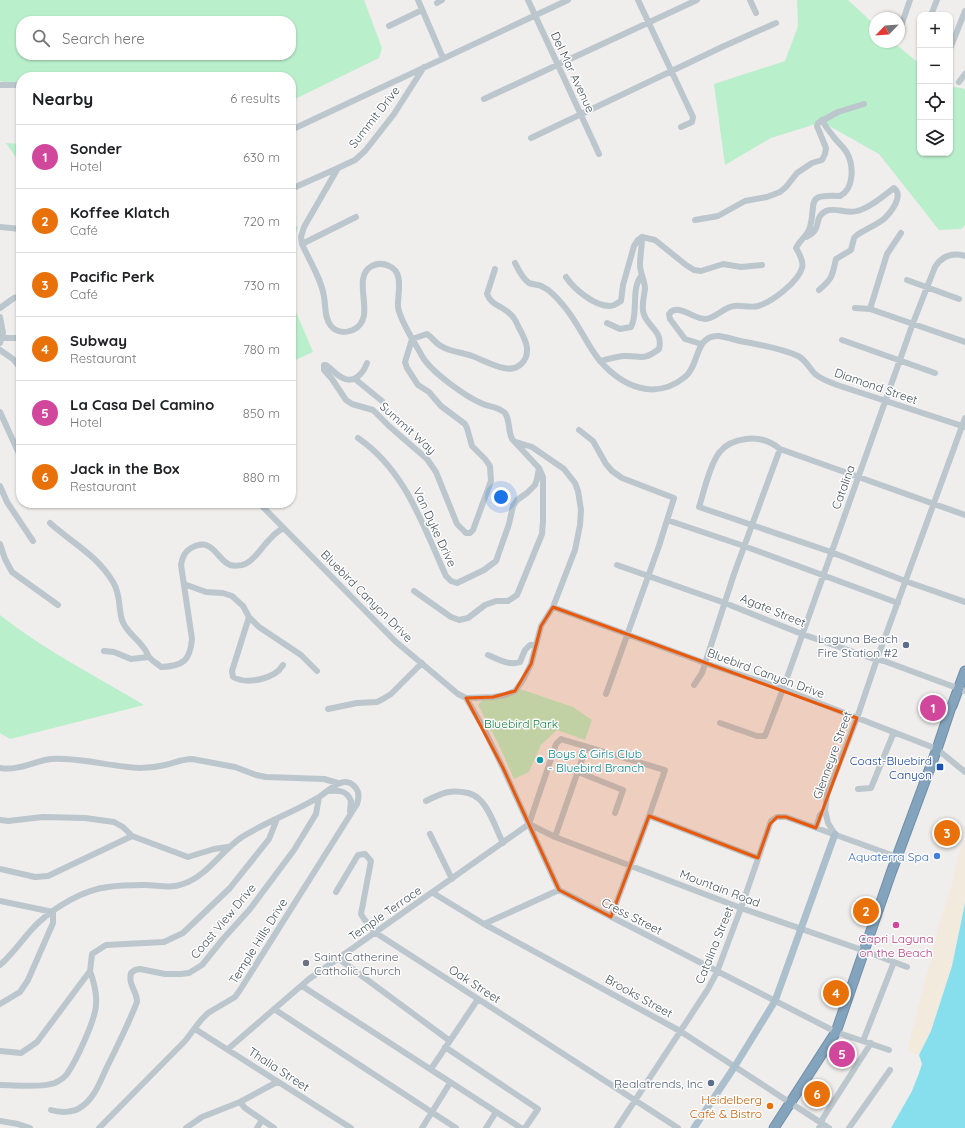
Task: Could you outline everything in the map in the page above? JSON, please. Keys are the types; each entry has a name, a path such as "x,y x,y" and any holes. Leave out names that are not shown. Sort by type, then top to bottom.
{"highway":[{"path":"774,1128 836,1032 951,706 962,690 965,671"}],"main road":[{"path":"694,1128 735,1066 775,1001 835,834"}],"street":[{"path":"418,0 443,58"},
{"name":"Del Mar Avenue","path":"528,0 599,154"},
{"path":"296,128 568,0"},
{"path":"638,0 693,117 692,122 681,127"},
{"path":"484,99 697,0"},
{"path":"750,0 756,13"},
{"path":"905,14 910,0"},
{"path":"932,12 937,0"},
{"path":"390,26 422,10"},
{"path":"950,48 965,11"},
{"path":"531,138 722,47 776,23"},
{"name":"Summit Drive","path":"296,187 355,160 365,151 394,114 424,67"},
{"path":"959,82 965,74"},
{"path":"398,79 404,80 411,88"},
{"path":"0,85 16,85"},
{"path":"696,220 718,216 745,201 767,197 780,192 797,173 812,163 822,160 826,148 817,126 818,123 838,112 864,104"},
{"path":"806,237 810,227 812,205 816,199 821,196 840,196 847,190 850,182 851,169 847,153 833,137 822,120"},
{"path":"338,168 304,227 301,237 302,244 323,289 327,320 331,327 343,332 357,328 362,321 364,314 363,275 368,268 376,264 383,264 392,267 398,274 400,313 423,358 436,373 483,404 499,409 504,413 507,417 509,434 539,468 543,477 542,534 521,587 515,597 508,601 496,601 485,605 468,618 460,620 452,617 414,591"},
{"path":"515,263 528,282 543,286 564,306 601,361 616,376 636,387 650,390 660,390 669,387 686,376 694,363 701,344 685,339 670,319 670,312 674,310 681,310 701,319 708,319 733,306 759,306 772,299 785,290 803,267 802,260 796,248 799,241 813,234 816,230 819,219 824,212 830,210 856,212 868,206 894,188 898,194 896,203 884,218 854,238 851,250 836,259 833,274 829,281 820,290"},
{"path":"302,244 356,217"},
{"path":"0,226 16,228"},
{"path":"870,309 887,254 901,233"},
{"path":"601,361 624,356 640,358 647,357 659,349 661,342 660,338 645,317 643,310 645,287 640,266 642,237"},
{"path":"642,237 655,240 694,270 700,271 723,264 741,267 762,266"},
{"path":"566,277 581,293 595,301 611,306 618,304 621,302 623,285 634,246 642,237"},
{"name":"Catalina","path":"720,723 757,736 764,736 783,689 822,576 927,286 939,260 945,256 962,255"},
{"path":"412,339 427,334 442,347 504,368 514,368 520,366 524,362 526,356 527,349 524,339 509,312 491,301 487,294 495,269"},
{"path":"607,324 620,329 631,327 634,322 637,280 642,275"},
{"path":"907,280 927,286 959,299"},
{"path":"0,308 16,297"},
{"path":"855,308 870,309 965,342"},
{"path":"0,317 3,333 1,340 16,338"},
{"name":"Diamond Street","path":"701,344 709,338 719,336 763,345 799,357 820,378 837,385 886,400 963,427"},
{"name":"Summit Way","path":"355,379 348,380 341,378 326,365 324,365 324,370 346,400 352,404 373,410 427,459 436,472 457,524 466,533 470,533 473,530 491,481 490,466 470,443 468,428 465,424 441,406 429,392 418,385 406,368 405,362 412,339"},
{"path":"842,340 935,373"},
{"path":"0,350 16,363"},
{"path":"367,363 364,371 355,379 382,402"},
{"path":"0,412 16,447"},
{"name":"Glenneyre Street","path":"835,834 828,823 825,810 827,796 858,718 877,659 963,427 965,418"},
{"path":"579,430 593,441 606,464 612,471 622,478 674,498 606,694"},
{"name":"Van Dyke Drive","path":"358,438 368,445 383,460 403,485 446,576 451,581 457,583 484,570 496,561 509,524 513,506 517,500 528,493 535,485 538,479 539,468"},
{"path":"965,515 780,449 773,443 763,439 752,438 739,439 728,444 718,453 711,467 699,507 831,552 965,602"},
{"path":"484,924 559,890 488,736 466,698 505,695 515,690 523,680 531,664 541,626 553,607 575,550 580,525 581,501 575,483 564,468 532,447 516,442"},
{"path":"694,685 702,673 744,546 780,449"},
{"path":"0,486 7,502 33,541"},
{"path":"0,505 7,502"},
{"name":"Bluebird Canyon Drive","path":"264,508 391,637 458,694 466,698"},
{"path":"667,520 744,546 898,603"},
{"path":"50,523 92,556 107,573 118,593 122,620 129,633 144,648 149,657 161,667 173,667 182,663 187,658 191,649 192,639 181,565 182,557 187,550 201,545 212,548 230,565 237,566 252,560 270,538 283,528"},
{"path":"0,544 5,559 12,572 58,605"},
{"name":"Agate Street","path":"617,565 725,603 802,634 962,690"},
{"path":"184,584 206,592 223,593 232,596 243,606 249,617 259,627 301,655 317,671"},
{"name":"Bluebird Canyon Drive","path":"553,607 705,663 783,689 937,749 965,772"},
{"path":"249,617 232,671 234,677 239,680 256,680 279,671 283,665"},
{"path":"488,655 509,664 515,664 520,662 525,650 530,646 536,645"},
{"path":"104,651 114,652 131,658 149,657"},
{"path":"328,709 358,703 377,702 391,694 422,664"},
{"path":"858,789 871,788 894,732"},
{"path":"529,824 556,744 560,740 563,739 586,748 665,770 611,917"},
{"path":"555,837 586,748"},
{"path":"0,768 10,769 32,765 49,759 67,758 140,768 155,767 186,759 192,759 235,767 266,777 324,779 338,783"},
{"path":"578,772 623,790 615,813"},
{"path":"324,779 328,791"},
{"name":"Temple Hills Drive","path":"99,1128 195,1029 208,1013 235,997 240,990 348,816 357,804 359,794 357,789 349,782 338,783"},
{"path":"0,965 39,923 53,912 76,898 91,891 107,887 143,885 172,887 184,884 194,879 228,847 243,837 319,797 338,783"},
{"name":"Temple Hills Drive","path":"328,791 340,790 350,797 352,806 348,816"},
{"path":"426,801 436,796 456,790 473,795 480,799 488,811 502,843"},
{"name":"Coast View Drive","path":"51,1110 57,1112 75,1110 80,1108 91,1098 120,1041 137,1002 137,997 130,982 131,973 140,969 165,974 189,973 202,965 222,939 250,909 294,850 316,814 319,797"},
{"path":"825,810 820,814 816,828 897,857"},
{"path":"0,820 8,821 43,816 85,818 114,822 123,827 132,836 188,857 214,849 228,847"},
{"path":"649,816 758,858"},
{"name":"Catalina Street","path":"617,1128 700,1002 717,972 771,821 783,817 816,828"},
{"path":"0,1084 48,1085 62,1079 67,1074 79,1054 90,1030 96,1005 95,985 90,971 92,954 106,945 164,942 183,933 239,878 269,839 277,819"},
{"name":"Mountain Road","path":"529,824 555,837 741,908 907,967"},
{"name":"Temple Terrace","path":"228,1049 302,986 529,824"},
{"path":"430,834 452,879"},
{"path":"0,869 35,877 48,876 132,836"},
{"name":"Oak Street","path":"336,892 358,855 364,854 371,861 361,914 376,932 678,1128"},
{"name":"Cress Street","path":"559,890 836,1032 889,1050"},
{"name":"Brooks Street","path":"433,892 484,924 680,1031 735,1066 820,1125 828,1128"},
{"path":"0,901 53,912"},
{"path":"0,1004 20,992 28,980 53,923 53,912"},
{"path":"339,959 450,1041"},
{"path":"863,1041 894,962"},
{"path":"0,1051 21,1053 37,1042 90,971"},
{"path":"302,986 521,1128"},
{"path":"431,1069 478,999"},
{"path":"274,1009 456,1128"},
{"name":"Thalia Street","path":"195,1029 349,1127"},
{"path":"820,1125 871,1043"},
{"path":"445,1047 538,1109 525,1128"},
{"path":"849,1128 890,1070"},
{"path":"186,1128 202,1118 240,1102 277,1082"},
{"path":"422,1128 450,1083"},
{"path":"240,1102 245,1108 274,1128"},
{"path":"486,1128 496,1112"},
{"path":"257,1128 262,1120"},
{"path":"0,1121 30,1128"}],"highlighted area":[{"path":"553,607 857,718 816,828 786,817 777,817 770,824 758,858 649,816 611,917 559,890 503,768 466,698 493,697 515,691 531,664 541,626"}],"green space":[{"path":"0,0 364,0 382,48 379,58 296,99 296,72 16,72 16,85 0,81"},
{"path":"797,0 848,0 869,19 869,48 900,48 917,62 917,156 953,156 953,87 965,89 965,225 961,229 939,230 879,154 822,122 771,138 725,165 714,84 785,61 798,26"},
{"path":"6,143 16,144 16,158"},
{"path":"296,312 313,352 296,360"},
{"path":"0,615 34,640 144,705 10,739 0,733"},
{"name":"Bluebird Park","path":"520,689 573,707 592,720 585,740 557,730 541,745 529,772 514,779 498,743 478,705 482,700 509,696"}],"sand":[{"path":"965,839 965,903 952,966 931,1031 919,1055 908,1051 908,1049 923,987 933,954 938,928 952,884 959,853"}],"water":[{"path":"965,903 965,1128 891,1128 912,1091 922,1064 919,1055 931,1031 952,966"}],"place":[{"name":"Laguna Beach Fire Station #2","path":"906,645"},
{"name":"Sonder","path":"933,708"},
{"name":"Boys & Girls Club - Bluebird Branch","path":"540,760"},
{"name":"Coast-Bluebird Canyon","path":"940,767"},
{"name":"Pacific Perk","path":"947,833"},
{"name":"Aquaterra Spa","path":"937,856"},
{"name":"Koffee Klatch","path":"866,911"},
{"name":"Capri Laguna on the Beach","path":"896,925"},
{"name":"Saint Catherine Catholic Church","path":"306,963"},
{"name":"Subway","path":"836,993"},
{"name":"La Casa Del Camino","path":"842,1054"},
{"name":"Realatrends, Inc","path":"711,1083"},
{"name":"Jack in the Box","path":"817,1094"},
{"name":"Heidelberg Café & Bistro","path":"770,1106"}]}
